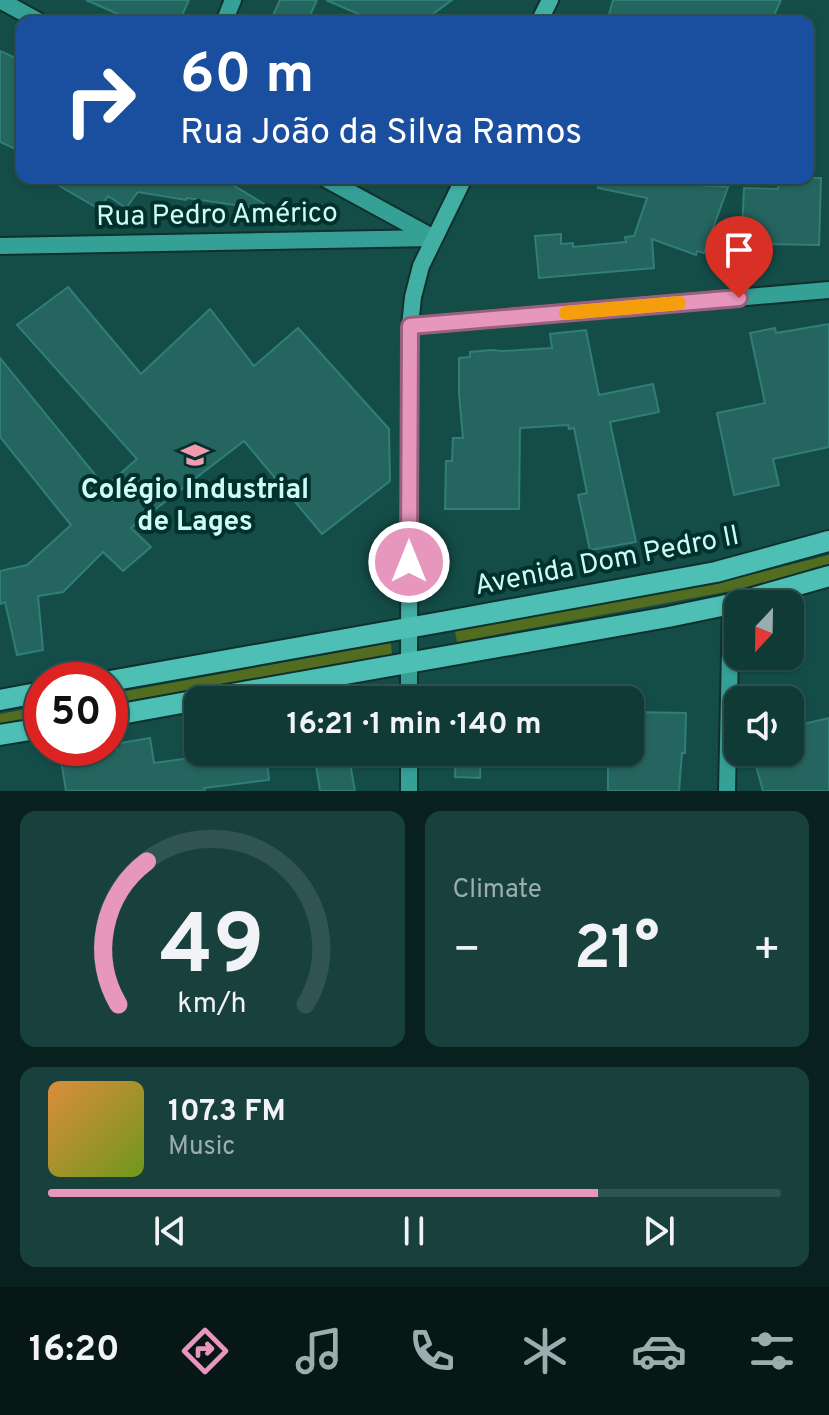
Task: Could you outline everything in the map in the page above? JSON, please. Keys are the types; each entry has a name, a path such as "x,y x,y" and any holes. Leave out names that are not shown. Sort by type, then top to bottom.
{"main road":[{"path":"409,663 410,326 413,297 421,266 461,184"},
{"name":"Avenida Dom Pedro II","path":"128,678 716,572 829,541"},
{"path":"780,590 829,576"},
{"path":"278,686 724,605"},
{"path":"0,700 24,695"},
{"path":"128,713 184,703"},
{"path":"0,735 24,731"}],"street":[{"path":"0,0 29,16"},
{"path":"335,184 434,238"},
{"name":"Rua Pedro Américo","path":"0,246 434,238"},
{"path":"410,326 829,290"},
{"path":"409,663 409,686"},
{"path":"727,791 730,670"},
{"path":"409,766 409,791"}],"green space":[{"path":"829,555 829,568 789,580 457,642 455,631 733,579"},
{"path":"391,643 392,656 223,686 184,686 184,693 128,703 128,691"},
{"path":"24,709 24,721 0,726 0,714"}],"building":[{"path":"86,0 189,0 182,16 122,16"},
{"path":"280,0 317,0 310,16 273,16"},
{"path":"326,0 452,0 430,16 363,16"},
{"path":"613,0 781,0 774,16 609,16"},
{"path":"0,51 16,58 16,149 0,142"},
{"path":"814,178 821,178 819,245 765,244 765,254 741,252 744,188 778,189 778,184 814,184"},
{"path":"56,184 231,184 276,211 138,192 126,208 108,196 99,209"},
{"path":"598,184 728,187 704,253 697,251 696,255 652,239 654,268 539,278 535,236 561,234 561,244 573,243 573,247 626,242 625,237 634,236 647,198 598,188"},
{"path":"68,287 141,374 210,309 254,366 298,328 389,429 390,481 322,534 244,441 131,528 151,547 123,571 103,552 63,592 38,596 43,650 17,655 5,602 0,604 0,571 27,565 71,525 0,437 0,358 105,487 137,459 17,325"},
{"path":"829,324 829,447 773,459 779,485 734,495 717,413 765,403 750,333 775,328 776,333"},
{"path":"586,330 599,395 653,384 659,412 610,422 636,542 590,550 578,495 587,493 574,428 569,429 568,425 520,428 519,509 445,509 446,461 452,461 453,438 463,438 459,358 470,357 470,352 552,348 550,334"},
{"path":"644,712 686,713 685,753 682,753 679,791 608,791 608,766 644,766"},
{"path":"829,718 829,791 763,791 756,766 804,766 804,724"},
{"path":"150,738 154,763 184,759 184,766 268,766 269,780 204,788 205,791 66,791 62,766 128,766 128,742"},
{"path":"316,766 351,766 355,791 320,791"},
{"path":"455,766 480,766 480,778 455,777"}],"slow traffic":[{"path":"566,313 679,303"}],"place":[{"name":"Colégio Industrial de Lages","path":"195,455"}],"route":[{"path":"409,562 410,326 739,298"}]}
